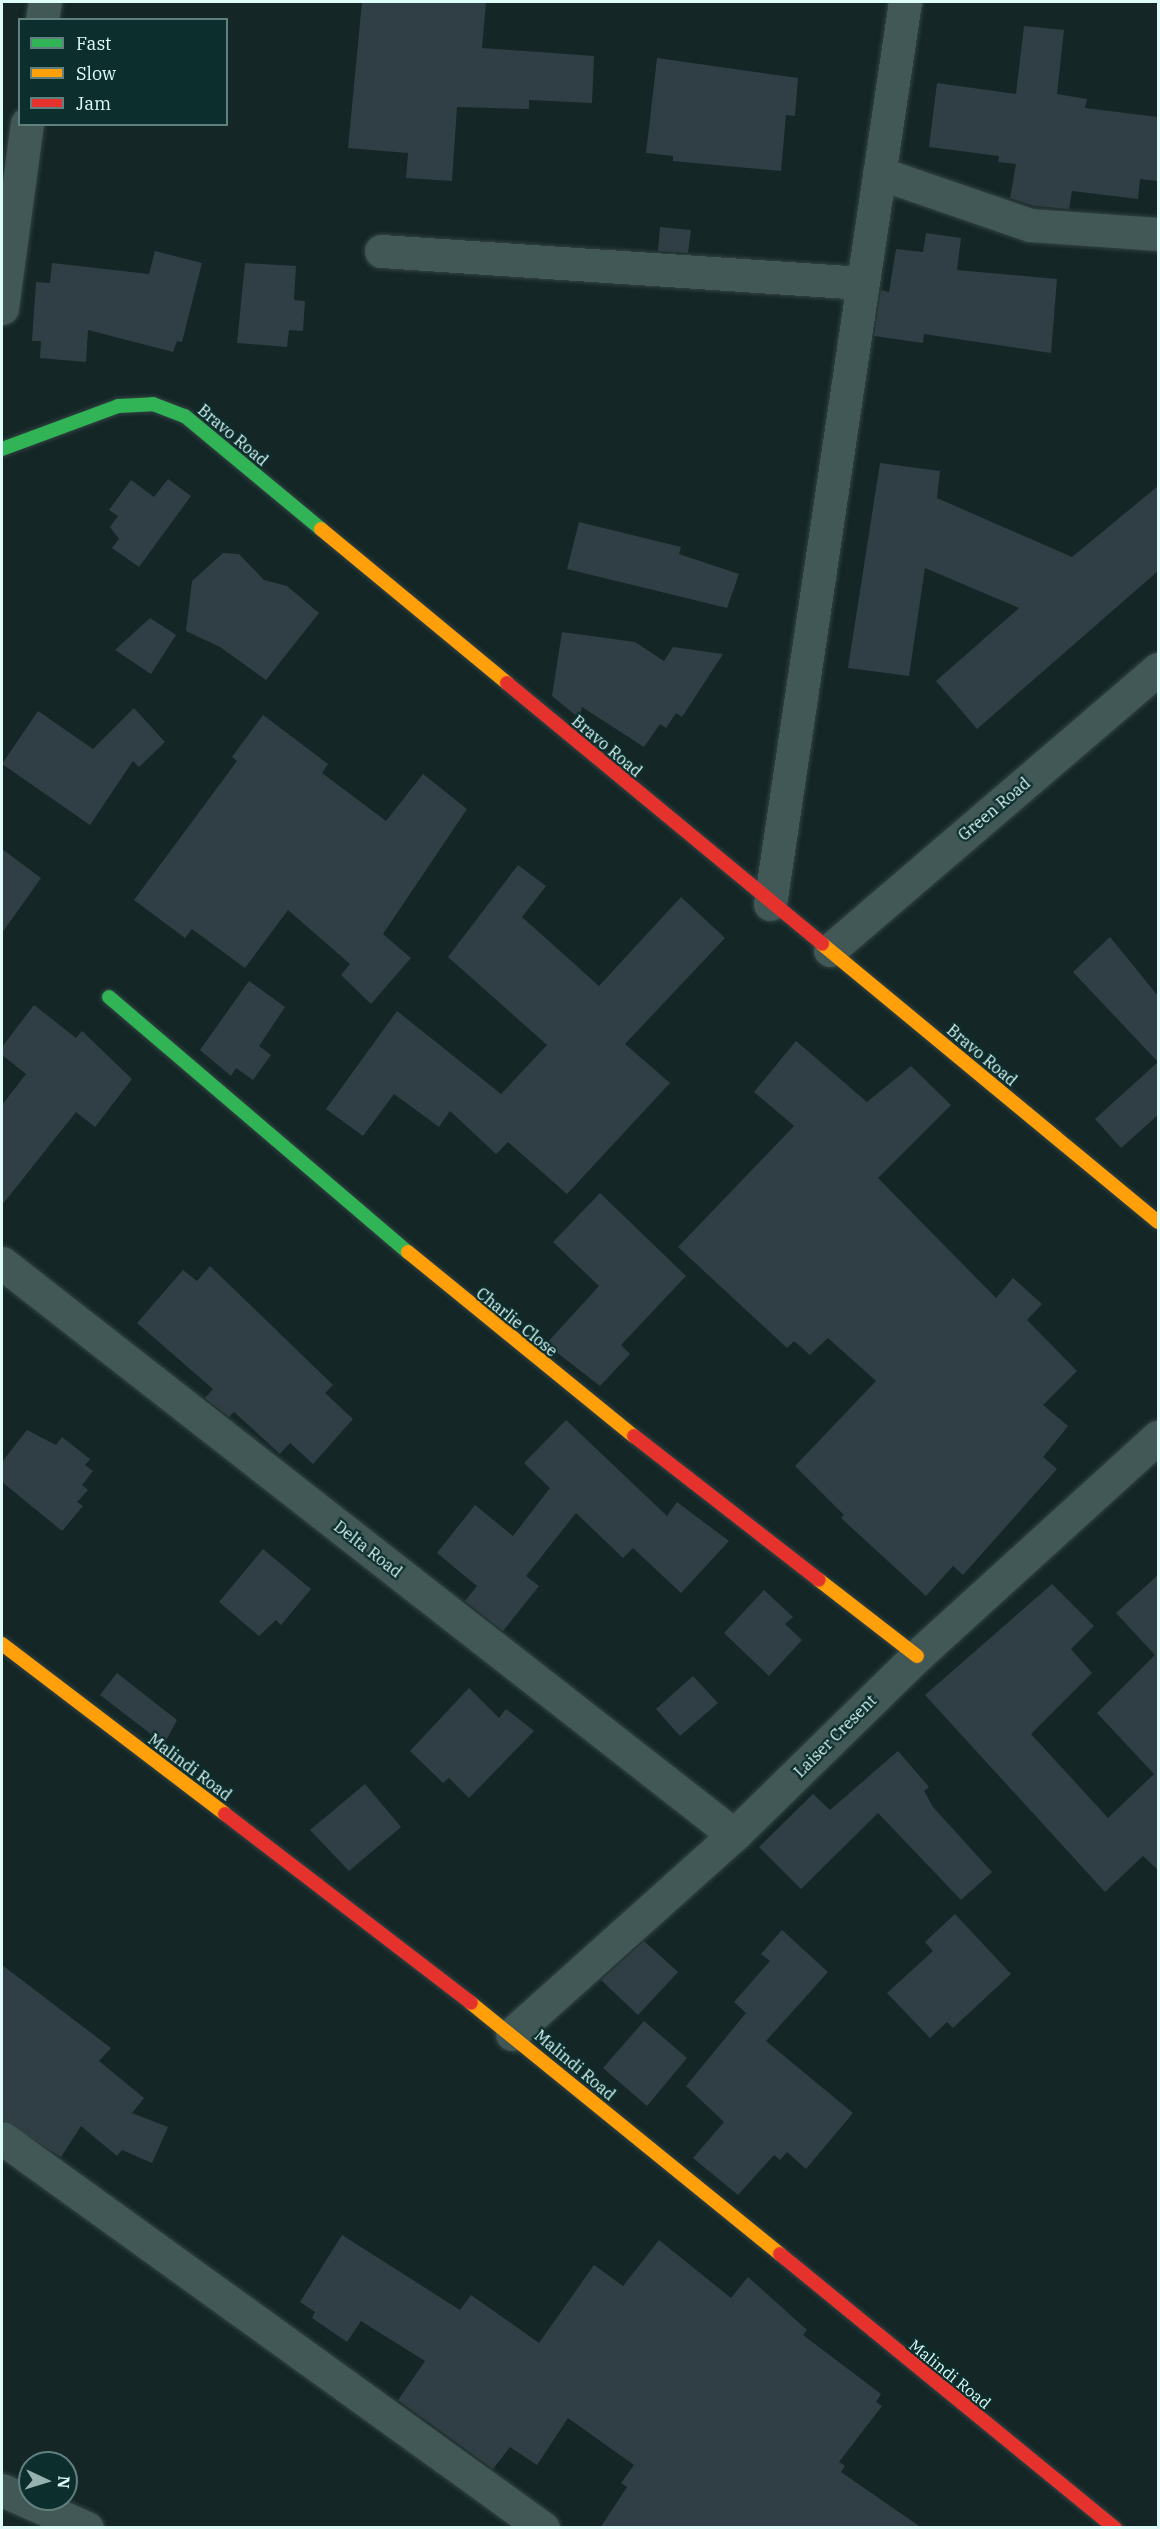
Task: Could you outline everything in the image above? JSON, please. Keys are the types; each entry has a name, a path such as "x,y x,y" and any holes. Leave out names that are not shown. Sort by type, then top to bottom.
{"street":[{"path":"42,18 45,2"},
{"path":"770,904 904,2"},
{"path":"2,308 27,126"},
{"path":"879,173 1030,225 1158,234"},
{"path":"381,251 862,283"},
{"name":"Bravo Road","path":"2,449 118,406 153,404 185,416 770,904 830,950 1158,1222"},
{"name":"Green Road","path":"830,950 1158,669"},
{"name":"Charlie Close","path":"109,997 516,1344 917,1656"},
{"name":"Delta Road","path":"2,1263 734,1835"},
{"name":"Laiser Cresent","path":"512,2034 734,1835 917,1656 1158,1437"},
{"name":"Malindi Road","path":"2,1644 512,2034 1115,2528"},
{"path":"2,2138 543,2528"},
{"path":"2,2490 87,2528"}],"building":[{"path":"362,2 486,2 482,48 594,56 592,103 529,100 529,109 457,107 452,181 406,178 408,153 348,148"},
{"path":"1024,26 1064,30 1057,94 1087,99 1085,108 1158,117 1158,181 1140,179 1138,199 1072,191 1069,209 1034,206 1010,198 1016,164 998,162 999,156 929,147 937,83 1016,94"},
{"path":"657,58 798,78 795,116 786,115 781,171 673,161 673,156 646,153"},
{"path":"660,227 691,230 688,253 658,251"},
{"path":"926,233 961,238 957,270 1057,279 1051,353 924,334 923,343 874,336 881,290 889,292 896,249 923,252"},
{"path":"155,251 202,263 182,342 177,341 173,352 88,330 86,362 40,358 41,341 32,341 36,282 50,283 52,263 149,274"},
{"path":"245,263 296,266 294,300 305,301 303,331 289,330 287,347 237,343"},
{"path":"880,463 940,471 937,498 1072,557 1158,486 1158,571 977,729 936,681 1019,608 925,568 909,676 848,668"},
{"path":"168,479 191,496 139,567 112,548 119,539 110,527 118,516 109,510 131,480 154,497"},
{"path":"579,522 681,547 679,554 739,574 727,608 567,569"},
{"path":"223,553 239,554 264,580 287,586 319,613 266,680 220,647 186,631 192,581"},
{"path":"150,618 176,635 151,674 115,650"},
{"path":"562,632 635,642 664,661 673,647 723,654 682,717 676,713 666,728 660,724 644,747 582,707 579,718 552,696"},
{"path":"134,708 165,742 139,767 133,761 90,825 2,764 38,711 93,749"},
{"path":"263,715 328,764 322,773 386,821 423,774 467,809 383,934 411,958 371,1004 341,975 350,964 288,910 245,968 192,929 185,938 134,900 237,761 232,757"},
{"path":"2,849 41,878 2,933"},
{"path":"518,865 546,886 522,917 599,986 681,897 725,938 625,1044 670,1083 567,1194 508,1142 496,1154 450,1111 439,1127 394,1094 363,1136 326,1109 397,1011 501,1094 547,1045 448,957"},
{"path":"1110,937 1158,996 1158,1062 1073,972"},
{"path":"249,981 285,1007 259,1046 271,1055 253,1080 236,1068 231,1076 200,1050"},
{"path":"34,1005 76,1038 82,1031 132,1079 95,1127 76,1112 2,1205 2,1105 26,1074 2,1055 2,1047"},
{"path":"796,1041 867,1102 911,1066 951,1105 878,1178 996,1298 1013,1278 1042,1304 1027,1320 1077,1371 1043,1405 1068,1426 1043,1457 1057,1469 963,1575 953,1566 926,1596 841,1518 844,1515 795,1466 876,1381 828,1338 810,1355 794,1341 787,1348 678,1247 794,1126 754,1092"},
{"path":"1158,1062 1158,1115 1121,1148 1095,1119"},
{"path":"600,1193 686,1276 621,1345 630,1354 600,1386 546,1344 599,1286 553,1242"},
{"path":"210,1266 333,1385 325,1393 353,1419 313,1464 290,1443 280,1454 234,1412 229,1417 205,1398 213,1389 137,1323 183,1270 197,1281"},
{"path":"566,1420 667,1516 677,1502 729,1541 681,1593 633,1548 623,1558 576,1513 526,1576 539,1586 503,1631 465,1601 477,1586 437,1553 475,1505 513,1536 550,1488 524,1463"},
{"path":"27,1430 56,1445 62,1437 90,1459 85,1465 93,1471 82,1485 88,1490 77,1502 83,1506 62,1531 2,1482 2,1462"},
{"path":"263,1549 311,1589 281,1625 276,1620 259,1636 219,1602"},
{"path":"1158,1575 1158,1870 1143,1856 1105,1892 925,1695 1052,1584 1094,1626 1071,1649 1092,1673 1031,1734 1108,1818 1154,1774 1097,1713 1155,1655 1116,1613"},
{"path":"764,1590 793,1617 785,1624 802,1640 769,1676 724,1633"},
{"path":"117,1673 177,1720 164,1744 100,1695"},
{"path":"693,1676 718,1703 680,1736 656,1709"},
{"path":"469,1688 499,1718 506,1709 534,1731 469,1798 449,1778 443,1783 410,1751"},
{"path":"898,1751 929,1787 924,1791 933,1807 992,1872 961,1900 878,1813 801,1889 759,1847 813,1794 830,1810"},
{"path":"365,1784 401,1827 349,1871 310,1830"},
{"path":"955,1914 1011,1974 953,2028 947,2022 930,2038 887,1993 933,1951 925,1942"},
{"path":"782,1930 828,1972 766,2041 853,2113 806,2169 787,2152 780,2160 774,2155 738,2195 693,2158 724,2122 686,2086 746,2013 734,2002 770,1961 761,1954"},
{"path":"644,1941 678,1972 638,2015 601,1980"},
{"path":"2,1965 111,2048 99,2061 144,2098 132,2113 168,2127 152,2163 122,2150 117,2156 81,2126 61,2157 2,2120"},
{"path":"644,2021 687,2058 647,2106 603,2068"},
{"path":"342,2235 460,2310 471,2295 539,2343 594,2265 623,2286 659,2240 731,2298 748,2277 807,2330 803,2335 881,2394 876,2402 882,2406 839,2462 845,2466 841,2472 922,2528 600,2528 627,2487 621,2483 634,2465 568,2418 537,2465 510,2447 493,2469 398,2400 425,2361 361,2321 347,2342 312,2318 315,2312 300,2302"}],"traffic: fast":[{"path":"2,449 118,406 153,404 185,416 321,529"},
{"path":"109,997 408,1252"}],"traffic: slow":[{"path":"321,529 507,683"},
{"path":"822,944 1158,1222"},
{"path":"408,1252 634,1436"},
{"path":"819,1580 917,1656"},
{"path":"2,1644 225,1814"},
{"path":"471,2003 780,2254"}],"traffic: jam":[{"path":"507,683 822,944"},
{"path":"634,1436 819,1580"},
{"path":"225,1814 471,2003"},
{"path":"780,2254 1115,2528"}]}
